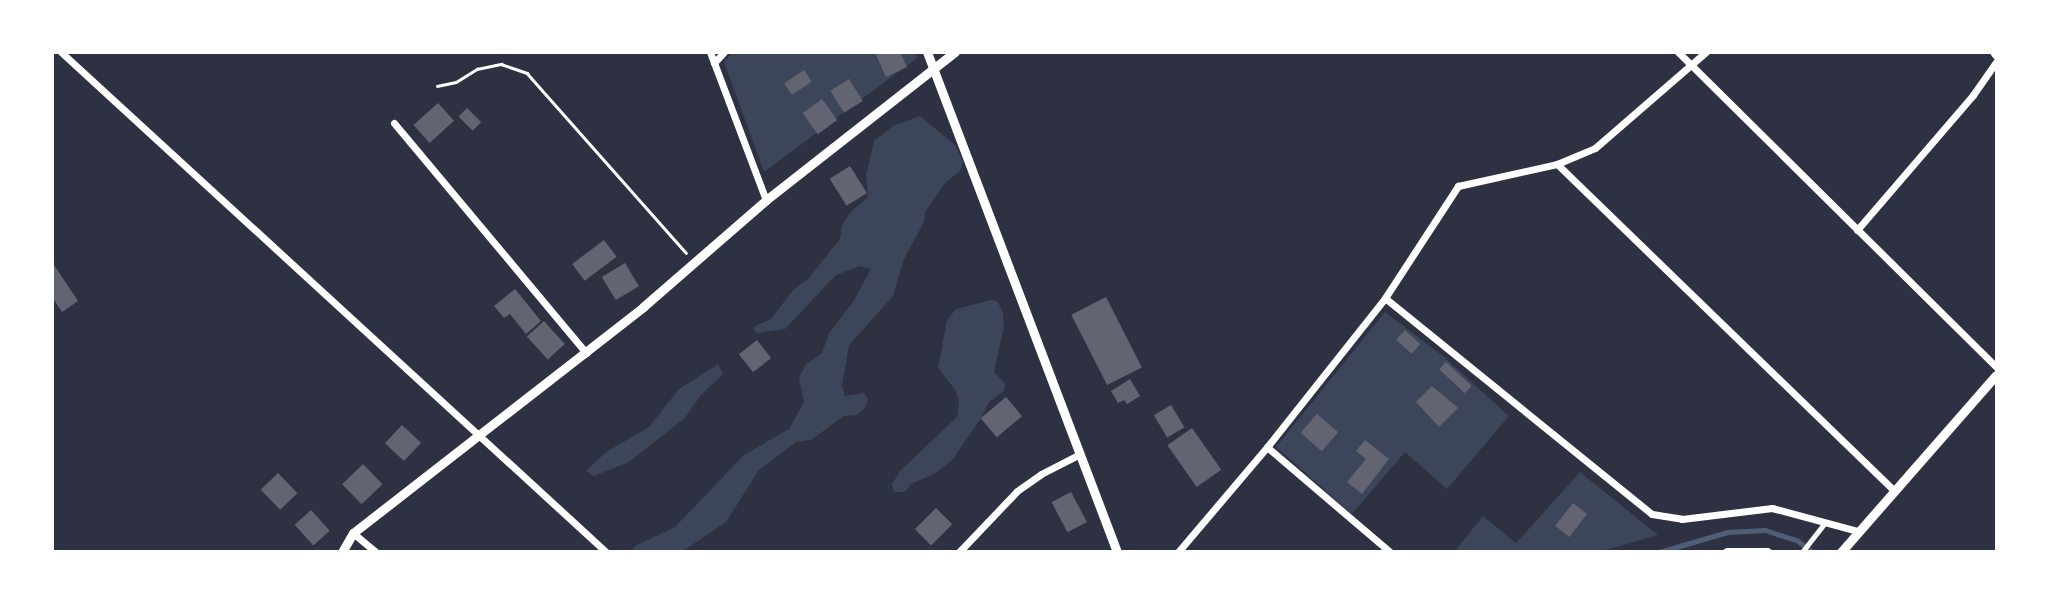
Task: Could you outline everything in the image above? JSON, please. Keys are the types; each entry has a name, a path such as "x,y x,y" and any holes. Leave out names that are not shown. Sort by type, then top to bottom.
{"street":[{"path":"61,52 478,438 606,551"},
{"path":"710,52 766,200"},
{"path":"714,63 724,52"},
{"path":"927,52 1078,455 1117,551"},
{"path":"342,551 353,533 586,353 766,200 955,52"},
{"path":"1678,52 1689,67 1997,367"},
{"path":"1178,551 1268,447 1385,298 1458,186 1557,164 1595,148 1706,52"},
{"path":"1857,230 1973,95 1997,62"},
{"path":"394,123 586,353"},
{"path":"1557,164 1894,491"},
{"path":"1385,298 1652,514 1682,519 1772,508 1858,531"},
{"path":"1842,551 1997,375"},
{"path":"1268,447 1390,551"},
{"path":"960,551 1017,491 1041,474 1078,455"},
{"path":"1802,551 1824,524"},
{"path":"353,533 376,551"},
{"path":"1727,551 1767,551"}],"path":[{"path":"437,86 456,82 477,69 501,64 527,74 693,261"}],"shaded area":[{"path":"733,52 915,52 917,58 764,172 724,62"},
{"path":"920,116 955,145 963,162 960,171 945,183 925,212 924,222 904,259 893,296 849,345 842,386 845,396 864,393 868,399 865,408 857,415 844,416 811,440 796,442 759,470 726,522 683,551 631,551 635,546 675,527 744,455 789,429 804,402 799,378 805,365 822,353 829,333 853,302 871,269 860,266 836,275 785,329 756,333 753,327 771,319 793,290 808,279 840,239 842,225 850,213 868,197 866,176 874,141 893,126"},
{"path":"991,300 997,301 1003,312 1004,327 994,372 1005,383 1004,391 989,402 953,459 936,473 911,484 905,492 894,492 892,484 900,471 957,417 959,402 956,391 938,368 947,320 956,309"},
{"path":"1385,312 1443,356 1509,416 1447,489 1405,452 1352,514 1276,447"},
{"path":"718,364 723,374 701,395 685,418 629,462 594,476 586,471 606,452 649,427 679,389"},
{"path":"1580,472 1658,535 1602,551 1454,552 1483,516 1516,543"}],"building":[{"path":"880,52 900,52 907,67 886,77 876,55"},
{"path":"804,70 812,82 792,95 784,83"},
{"path":"849,79 863,101 844,113 830,91"},
{"path":"822,99 837,120 818,134 803,113"},
{"path":"438,103 454,121 430,143 413,125"},
{"path":"467,108 481,122 473,131 459,116"},
{"path":"850,166 867,193 847,206 830,179"},
{"path":"604,240 617,257 585,281 572,264"},
{"path":"52,262 78,301 62,312 52,297"},
{"path":"625,263 639,286 616,300 602,277"},
{"path":"515,289 541,321 526,334 510,314 504,318 494,306"},
{"path":"1106,297 1142,367 1107,385 1071,315"},
{"path":"544,321 565,344 548,359 527,336"},
{"path":"1405,330 1420,344 1411,354 1396,340"},
{"path":"757,340 771,358 753,372 739,354"},
{"path":"1446,362 1472,386 1465,393 1439,369"},
{"path":"1130,379 1140,396 1127,404 1124,400 1118,403 1111,391"},
{"path":"1432,386 1458,408 1439,427 1416,402"},
{"path":"1006,397 1022,416 997,437 981,418"},
{"path":"1171,405 1184,427 1167,438 1154,415"},
{"path":"1317,414 1338,432 1322,451 1301,433"},
{"path":"402,425 421,443 404,461 385,443"},
{"path":"1192,428 1221,470 1197,487 1167,445"},
{"path":"1365,440 1389,459 1362,494 1347,482 1366,459 1356,451"},
{"path":"363,464 382,484 362,504 342,484"},
{"path":"278,473 297,493 280,510 261,490"},
{"path":"1071,492 1087,522 1068,532 1052,502"},
{"path":"1573,503 1587,514 1569,537 1555,526"},
{"path":"936,508 952,524 931,545 915,529"},
{"path":"311,510 330,531 313,546 295,525"}],"waterway":[{"path":"1659,552 1728,532 1765,530 1798,541 1813,552"}]}
